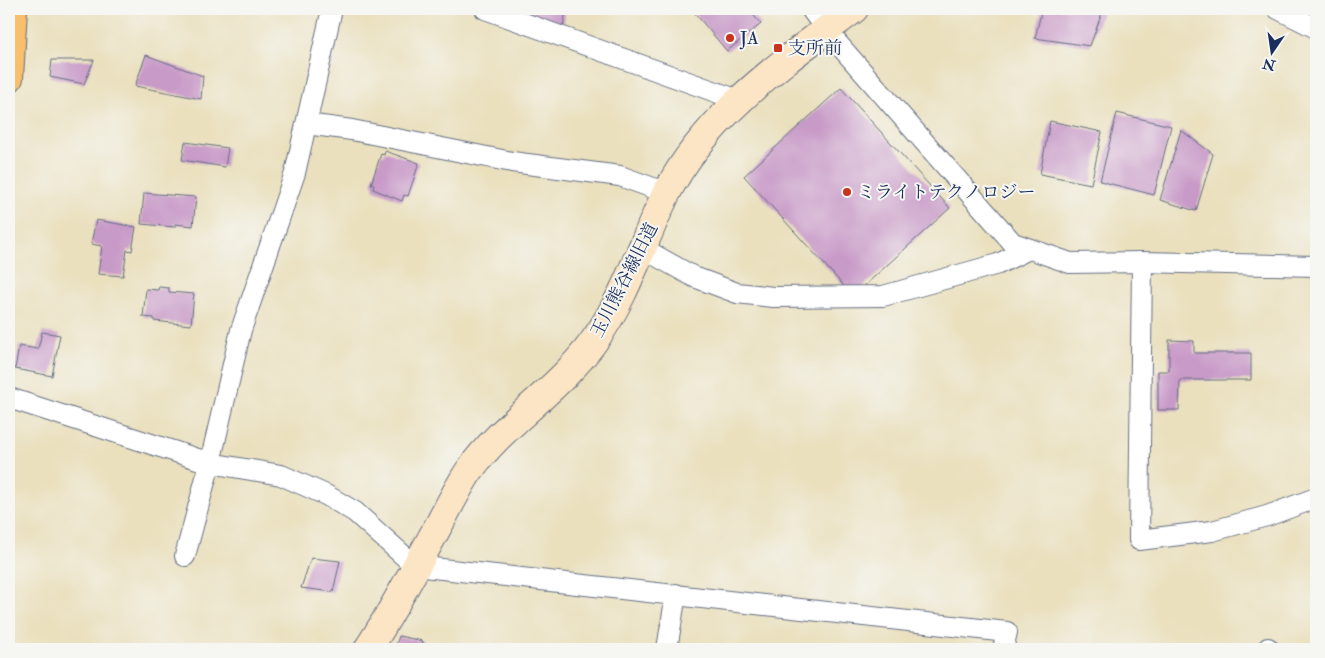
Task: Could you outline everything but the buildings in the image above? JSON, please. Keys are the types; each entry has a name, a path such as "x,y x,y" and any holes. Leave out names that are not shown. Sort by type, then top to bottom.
{"highway":[{"path":"9,78 13,9"}],"street":[{"path":"184,556 210,463 241,330 295,173 332,9"},
{"path":"485,9 741,101"},
{"name":"玉川熊谷線旧道","path":"368,649 470,471 501,435 574,366 595,340 626,284 667,193 689,157 710,130 741,101 818,19 854,9"},
{"path":"1278,9 1316,28"},
{"path":"818,19 1013,243 1070,263 1142,262 1316,266"},
{"path":"306,124 352,130 512,162 620,176 667,193"},
{"path":"642,248 694,277 737,293 773,297 883,296 998,264 1030,249"},
{"path":"1142,262 1139,540 1212,531 1267,516 1316,498"},
{"path":"9,398 210,463 281,475 326,495 355,512 415,566 1007,632 1004,649"},
{"path":"668,649 676,594"}],"place":[{"name":"JA","path":"730,38"},
{"name":"支所前","path":"778,48"},
{"name":"ミライトテクノロジー","path":"847,192"}]}
